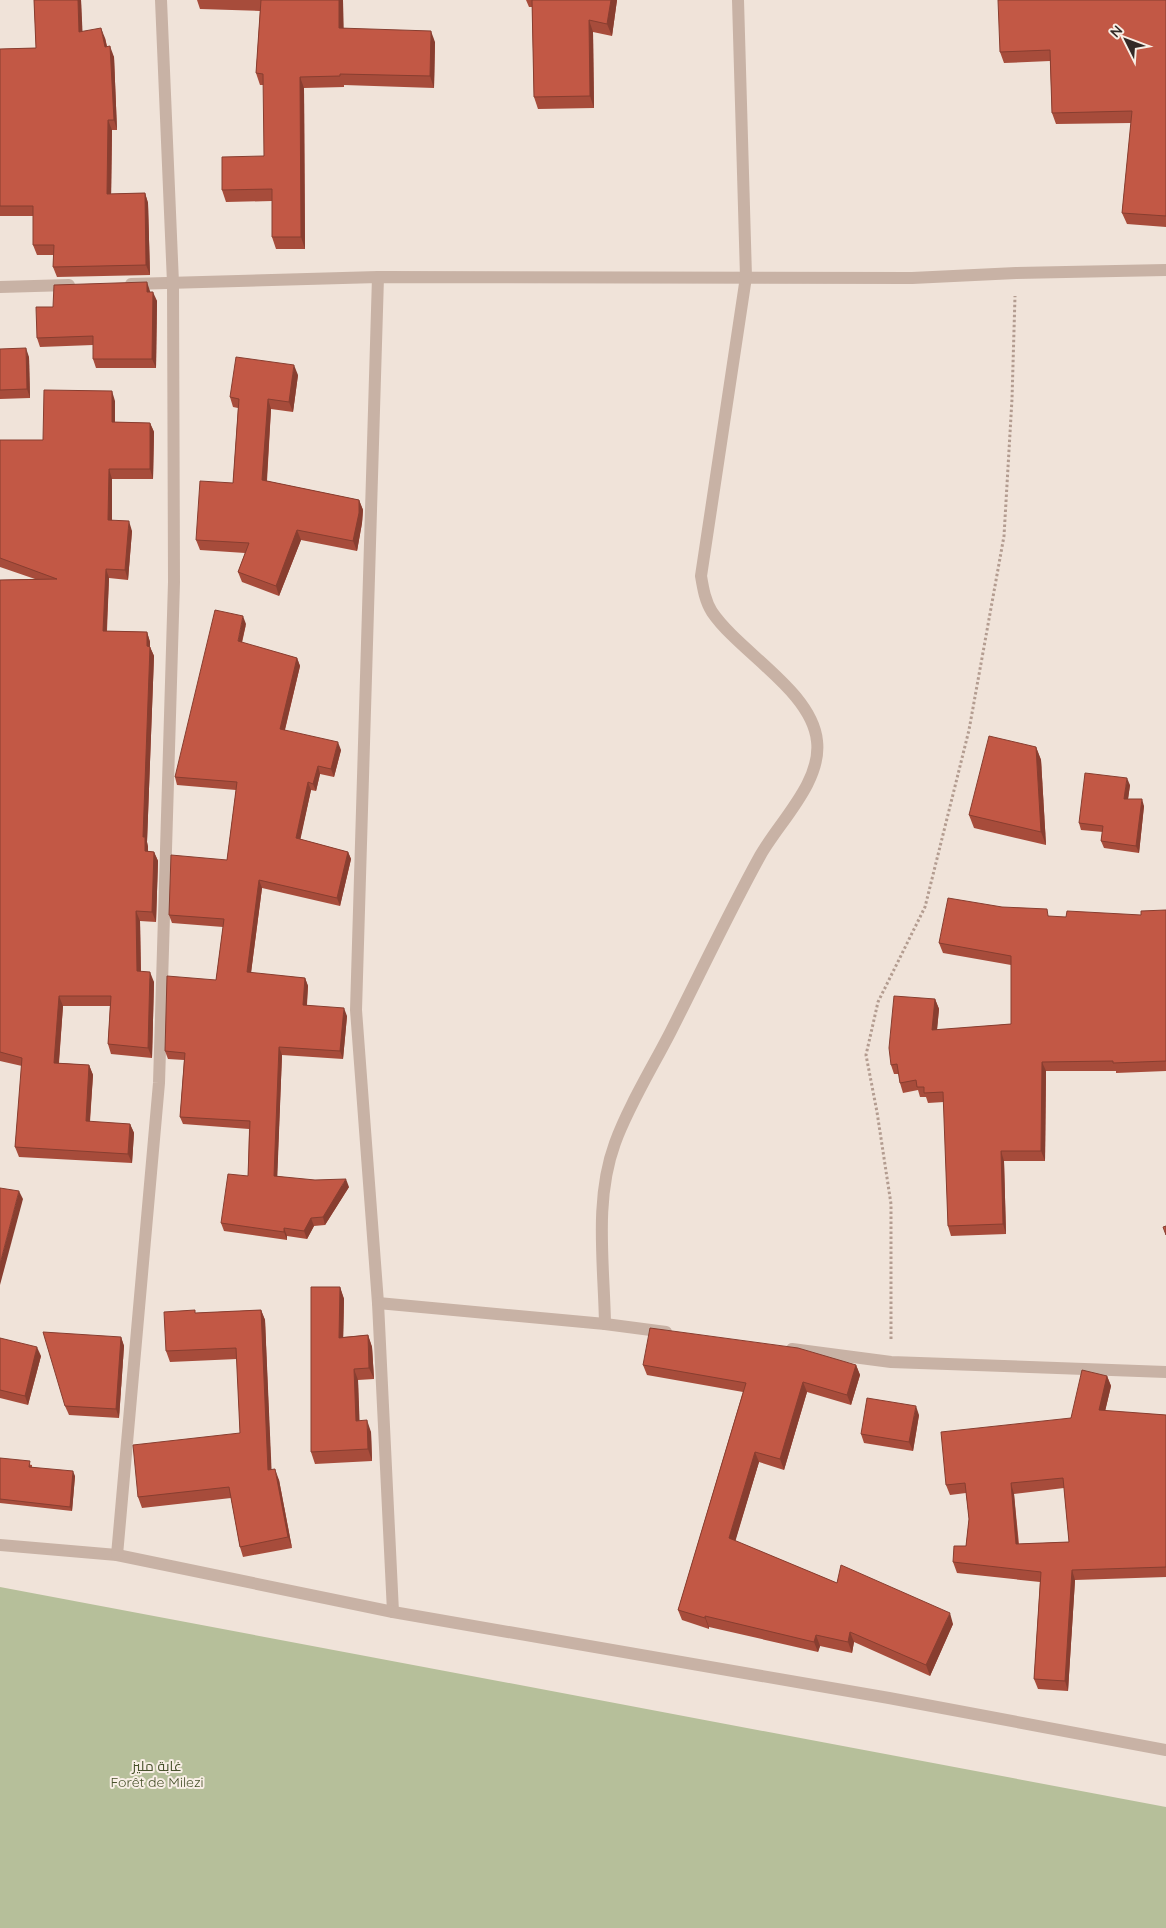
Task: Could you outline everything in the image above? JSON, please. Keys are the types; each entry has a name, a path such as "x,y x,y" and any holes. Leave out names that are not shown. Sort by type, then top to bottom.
{"street":[{"path":"117,1555 160,1083 174,582 174,283 161,0"},
{"path":"605,1324 602,1201 615,1144 744,886 761,854 798,800 814,770 818,756 814,727 797,697 737,641 712,611 704,595 701,576 746,277 738,0"},
{"path":"116,284 378,277 912,278 1016,273 1166,270"},
{"path":"378,277 356,1010 378,1303 393,1612"},
{"path":"0,287 77,285"},
{"path":"378,1303 605,1324 674,1333"},
{"path":"783,1347 891,1362 1166,1372"},
{"path":"0,1544 117,1555 393,1612 869,1695 1166,1750"}],"path":[{"path":"891,1362 891,1204 866,1055 878,1002 925,906 969,730 1004,536 1012,399 1016,273"}],"green space":[{"name":"غابة مليز Forêt de Milezi","path":"0,1587 1166,1807 1166,1928 0,1928"}],"building":[{"path":"34,0 78,0 79,32 101,28 105,47 110,46 114,120 108,120 107,194 145,193 146,265 53,267 54,245 33,245 33,206 0,206 0,49 36,48"},
{"path":"261,0 339,0 339,28 431,31 430,76 340,74 340,76 300,77 301,237 272,237 272,189 222,190 222,157 264,156 263,74 256,73"},
{"path":"532,0 611,0 607,24 589,20 590,96 534,97"},
{"path":"998,0 1166,0 1166,216 1122,213 1132,111 1052,113 1050,50 1000,52"},
{"path":"147,282 147,292 153,292 152,359 93,359 93,336 37,338 36,307 53,307 54,285"},
{"path":"26,348 27,389 0,390 0,349"},
{"path":"236,357 294,365 289,402 268,399 262,480 359,500 359,513 353,541 297,530 276,586 238,572 249,543 196,540 200,481 233,483 239,399 230,397"},
{"path":"44,390 112,391 112,422 150,423 150,469 109,469 108,520 129,521 125,570 106,569 103,631 147,632 147,646 150,647 143,837 145,837 145,851 154,852 152,912 136,911 137,971 150,972 148,1048 108,1044 111,996 59,996 54,1063 89,1065 86,1121 130,1124 128,1154 15,1147 22,1058 0,1052 0,580 57,579 0,558 0,440 43,440"},
{"path":"215,610 243,616 238,641 297,658 280,729 338,742 331,769 318,766 313,784 308,782 296,838 348,852 337,898 259,880 247,972 305,978 303,1005 344,1008 340,1051 279,1047 274,1176 315,1180 346,1179 323,1217 311,1218 304,1231 284,1228 284,1232 221,1223 228,1174 248,1176 250,1121 180,1117 185,1053 165,1051 167,976 216,980 224,919 169,915 171,855 227,860 237,782 175,777"},
{"path":"989,736 1036,747 1041,832 969,815"},
{"path":"1085,773 1127,778 1124,799 1142,799 1136,846 1101,841 1103,826 1079,823"},
{"path":"948,898 1002,907 1047,909 1048,916 1066,917 1067,911 1141,915 1141,911 1166,910 1166,1061 1113,1063 1113,1061 1042,1062 1041,1151 1001,1151 1003,1224 948,1226 943,1092 924,1093 924,1087 917,1087 916,1080 900,1083 897,1064 891,1065 889,1048 894,996 935,999 932,1030 1011,1024 1011,956 939,943"},
{"path":"0,1188 19,1191 0,1264"},
{"path":"311,1287 340,1287 339,1338 368,1335 369,1368 354,1369 356,1421 367,1420 368,1449 311,1452"},
{"path":"195,1310 195,1313 261,1310 268,1470 275,1469 288,1537 240,1547 229,1487 138,1497 133,1445 240,1433 236,1348 166,1351 164,1312"},
{"path":"650,1328 798,1348 856,1365 847,1395 803,1382 780,1459 755,1452 729,1538 837,1583 841,1565 950,1613 926,1665 850,1632 848,1642 816,1635 814,1642 705,1616 705,1618 678,1610 746,1383 643,1365"},
{"path":"43,1332 121,1337 116,1409 65,1406"},
{"path":"0,1338 37,1347 25,1396 0,1390"},
{"path":"1082,1370 1107,1376 1099,1410 1166,1415 1166,1567 1072,1570 1065,1681 1034,1679 1041,1572 953,1562 954,1546 966,1546 969,1519 965,1483 946,1485 941,1432 1071,1418","holes":["1063,1478 1069,1542 1016,1544 1011,1483"]},
{"path":"867,1398 916,1406 909,1442 861,1434"},
{"path":"0,1458 30,1461 29,1467 73,1471 70,1507 0,1499"}]}
